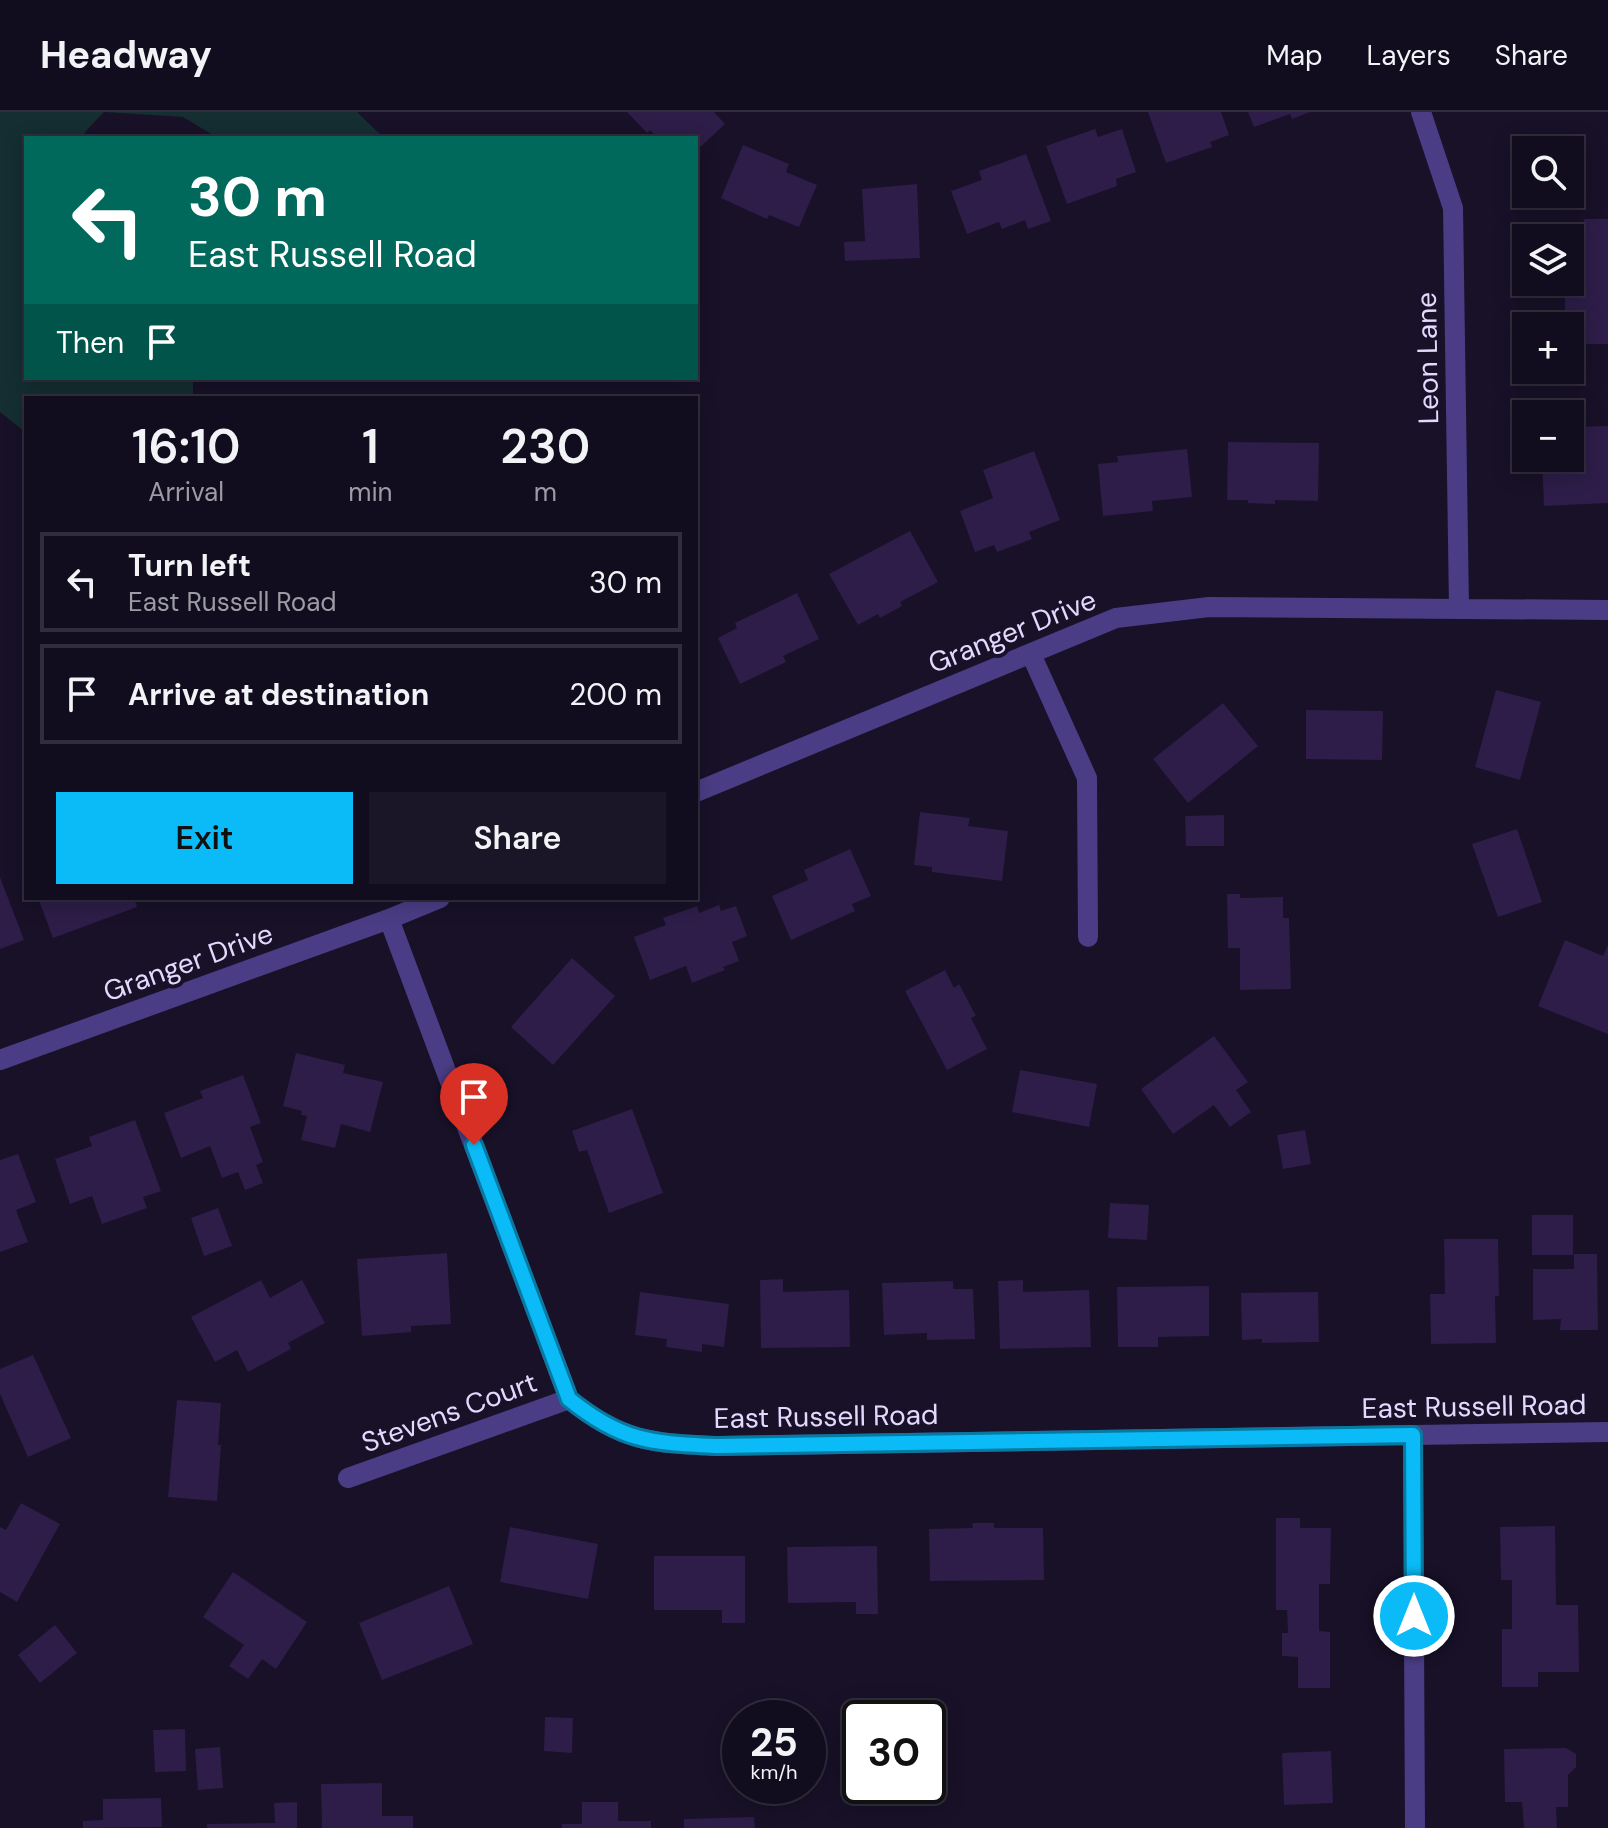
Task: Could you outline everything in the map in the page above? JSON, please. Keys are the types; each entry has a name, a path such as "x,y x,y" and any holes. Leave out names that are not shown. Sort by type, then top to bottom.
{"street":[{"name":"Leon Lane","path":"1421,112 1453,208 1459,608"},
{"name":"Granger Drive","path":"698,791 1116,618 1209,607 1608,610"},
{"path":"1031,654 1087,778 1088,937"},
{"name":"Granger Drive","path":"0,1060 435,900"},
{"path":"389,919 569,1399"},
{"name":"East Russell Road","path":"569,1399 595,1420 625,1435 655,1443 702,1445 1608,1432"},
{"name":"Stevens Court","path":"348,1478 569,1399"},
{"path":"1413,1435 1415,1828"}],"green space":[{"path":"0,112 104,112 84,136 24,136 24,380 193,380 193,396 24,396 24,431 0,412"},
{"path":"104,112 357,112 382,136 215,136 183,117"}],"building":[{"path":"627,112 714,112 725,124 698,149 698,136 656,136 650,130 647,133"},
{"path":"1148,112 1221,112 1229,135 1210,142 1212,147 1166,163"},
{"path":"1248,112 1310,112 1292,119 1290,114 1254,127"},
{"path":"1095,129 1098,137 1122,129 1136,172 1116,179 1117,186 1067,204 1046,146"},
{"path":"743,145 789,164 786,172 817,185 799,227 769,215 767,219 721,198"},
{"path":"1026,154 1051,221 1028,229 1025,220 1002,229 999,222 967,234 951,191 982,180 979,171"},
{"path":"917,184 920,258 845,261 844,242 865,241 862,189"},
{"path":"1584,219 1608,219 1608,344 1586,344 1584,312 1565,312 1565,296 1584,296"},
{"path":"1608,426 1608,503 1544,506 1543,472 1584,472 1584,427"},
{"path":"1228,442 1319,443 1318,501 1275,500 1275,504 1227,500"},
{"path":"1187,449 1192,497 1152,501 1153,511 1103,516 1098,464 1118,462 1117,456"},
{"path":"1034,451 1060,520 1029,532 1032,539 997,552 994,545 975,552 960,511 993,498 983,470"},
{"path":"910,531 938,582 900,602 902,606 880,618 878,614 858,625 829,574"},
{"path":"797,593 819,639 783,656 786,662 740,684 718,638 737,628 735,623"},
{"path":"1496,690 1541,702 1520,780 1475,767"},
{"path":"1223,703 1258,746 1188,803 1153,759"},
{"path":"1306,710 1383,711 1382,760 1306,759"},
{"path":"920,812 970,818 968,826 1008,831 1002,881 932,872 932,867 914,865"},
{"path":"1224,815 1224,846 1186,846 1185,816"},
{"path":"1517,829 1542,902 1498,917 1472,844"},
{"path":"850,849 871,896 852,904 855,911 791,940 772,896 808,880 804,870"},
{"path":"0,877 24,940 0,949"},
{"path":"1227,894 1240,894 1240,898 1283,897 1283,918 1289,918 1291,989 1240,990 1240,948 1228,948"},
{"path":"39,900 135,900 137,907 53,938"},
{"path":"719,905 721,911 736,906 747,936 732,942 739,961 692,983 686,966 650,980 634,937 666,925 663,918 697,906 699,913"},
{"path":"1565,940 1603,956 1608,945 1608,1034 1538,1006"},
{"path":"572,958 615,996 553,1065 511,1027"},
{"path":"945,970 954,988 959,984 976,1016 971,1018 987,1049 947,1070 905,991"},
{"path":"1214,1036 1248,1082 1236,1090 1251,1112 1230,1127 1214,1105 1173,1134 1141,1089"},
{"path":"296,1053 345,1065 343,1073 383,1082 370,1132 341,1124 335,1148 301,1140 307,1116 301,1115 302,1111 283,1106"},
{"path":"1020,1070 1097,1084 1089,1127 1012,1112"},
{"path":"243,1075 261,1123 250,1127 263,1162 256,1165 263,1183 245,1190 238,1172 222,1178 210,1146 181,1158 164,1113 203,1098 200,1091"},
{"path":"632,1109 663,1193 609,1213 587,1150 579,1152 572,1131"},
{"path":"135,1120 161,1191 143,1197 147,1208 102,1224 92,1196 70,1204 55,1159 92,1146 89,1137"},
{"path":"1305,1130 1311,1164 1283,1169 1277,1135"},
{"path":"18,1154 36,1202 16,1210 28,1242 0,1252 0,1160"},
{"path":"1110,1203 1149,1205 1147,1240 1108,1238"},
{"path":"218,1208 232,1246 204,1256 191,1218"},
{"path":"1532,1215 1573,1215 1573,1255 1532,1255"},
{"path":"1444,1239 1498,1239 1496,1343 1431,1344 1430,1294 1445,1294"},
{"path":"447,1253 451,1324 411,1326 411,1332 362,1336 357,1259"},
{"path":"1574,1254 1597,1254 1598,1330 1560,1330 1561,1319 1533,1320 1533,1269 1574,1269"},
{"path":"783,1279 783,1292 849,1290 850,1347 761,1348 760,1280"},
{"path":"261,1280 270,1298 302,1280 325,1323 288,1343 291,1349 248,1372 237,1350 215,1362 191,1317"},
{"path":"1023,1280 1023,1292 1089,1290 1091,1347 1000,1349 998,1281"},
{"path":"953,1281 953,1289 973,1289 975,1339 927,1340 927,1333 884,1335 882,1283"},
{"path":"1209,1286 1209,1336 1158,1337 1158,1347 1118,1347 1117,1287"},
{"path":"640,1292 729,1304 724,1347 702,1344 702,1352 666,1347 667,1339 635,1335"},
{"path":"1318,1292 1319,1342 1262,1343 1262,1339 1242,1340 1241,1293"},
{"path":"33,1355 71,1438 28,1457 0,1394 0,1369"},
{"path":"177,1400 221,1403 217,1501 168,1497"},
{"path":"21,1503 60,1524 17,1602 0,1592 0,1527 6,1530"},
{"path":"1276,1518 1300,1518 1300,1528 1331,1528 1330,1584 1319,1584 1319,1631 1330,1632 1330,1688 1298,1688 1298,1657 1282,1656 1282,1633 1288,1633 1287,1610 1276,1610"},
{"path":"972,1523 994,1523 994,1528 1043,1528 1044,1580 930,1581 929,1529 973,1528"},
{"path":"1555,1526 1556,1605 1578,1605 1579,1672 1538,1672 1538,1687 1502,1687 1502,1629 1512,1629 1512,1580 1501,1580 1500,1527"},
{"path":"510,1527 598,1544 588,1599 500,1582"},
{"path":"877,1546 878,1614 856,1614 856,1602 788,1603 787,1547"},
{"path":"654,1556 745,1556 745,1623 722,1623 722,1610 654,1610"},
{"path":"233,1572 307,1622 276,1669 262,1659 248,1679 229,1666 244,1645 203,1617"},
{"path":"449,1586 473,1644 382,1680 359,1623"},
{"path":"55,1625 77,1653 40,1683 18,1655"},
{"path":"545,1717 573,1718 572,1753 544,1751"},
{"path":"185,1729 186,1771 155,1772 153,1730"},
{"path":"220,1747 223,1788 198,1790 195,1749"},
{"path":"1566,1748 1576,1754 1576,1767 1568,1775 1568,1807 1556,1807 1557,1828 1524,1828 1522,1802 1505,1802 1504,1749"},
{"path":"1331,1751 1333,1803 1284,1805 1282,1753"},
{"path":"382,1783 382,1816 413,1816 413,1828 322,1828 321,1784"},
{"path":"161,1798 162,1827 83,1828 83,1821 103,1820 103,1799"},
{"path":"297,1802 297,1828 207,1828 207,1824 275,1823 274,1803"},
{"path":"582,1802 618,1802 618,1821 651,1821 651,1828 562,1828 562,1824 582,1824"},
{"path":"754,1817 755,1828 684,1828 684,1819"}],"route":[{"path":"474,1145 569,1399 595,1420 625,1435 655,1443 717,1446 1413,1435 1414,1616"}]}
